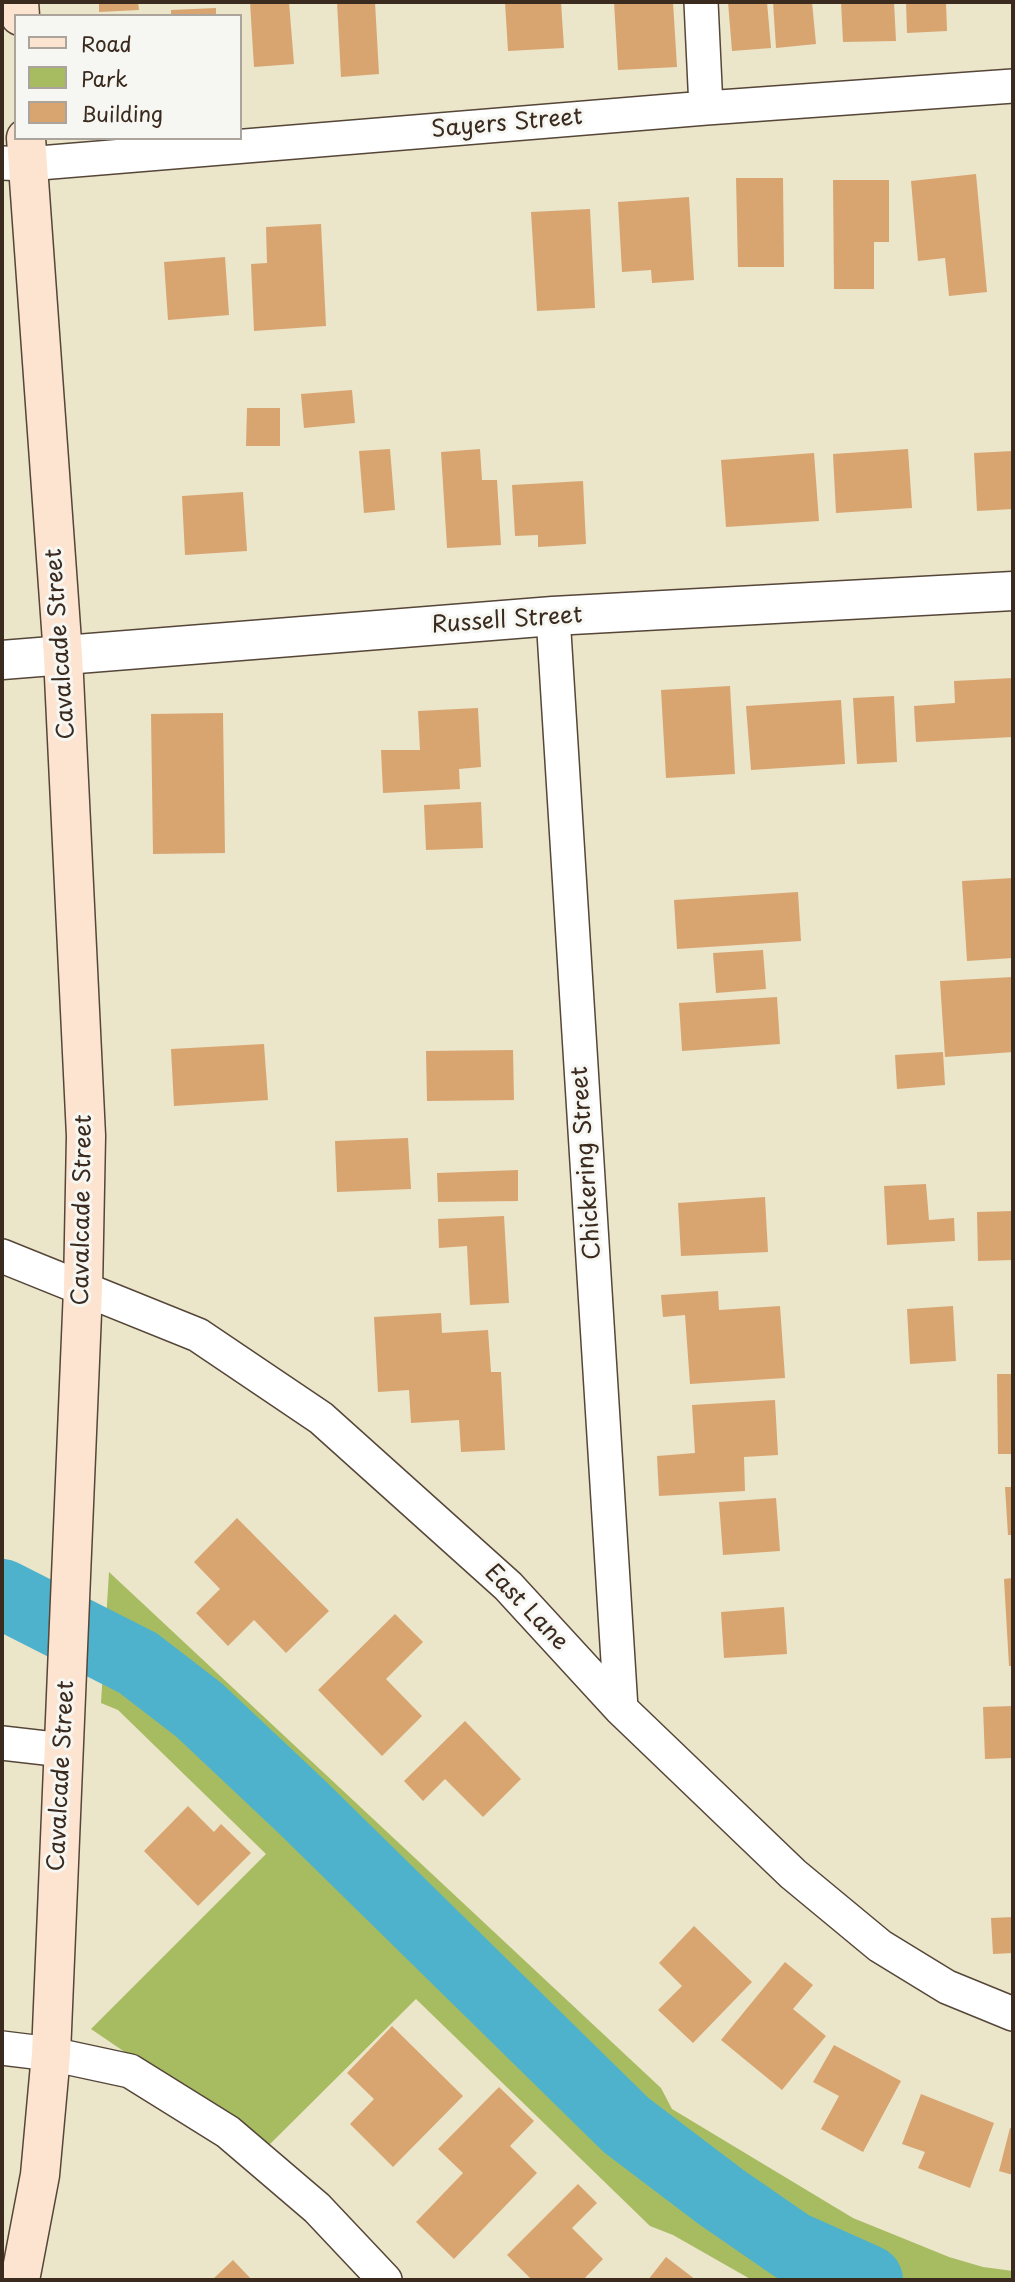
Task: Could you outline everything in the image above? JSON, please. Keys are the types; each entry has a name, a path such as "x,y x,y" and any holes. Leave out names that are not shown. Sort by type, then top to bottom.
{"main road":[{"name":"Cavalcade Street","path":"18,155 63,656 86,1136 83,1289 51,2054 40,2175 20,2280"}],"street":[{"path":"701,2 706,108"},
{"name":"Sayers Street","path":"242,140 1013,86"},
{"name":"Sayers Street","path":"18,155 238,140"},
{"name":"Russell Street","path":"2,660 553,617 1013,591"},
{"name":"Chickering Street","path":"553,617 621,1709"},
{"name":"East Lane","path":"2,1256 198,1335 321,1418 508,1586 621,1709 793,1874 880,1946 947,1987 1013,2014"},
{"path":"2,1743 63,1750"},
{"path":"2,2048 51,2054 130,2071 228,2132 317,2208 386,2280"}],"green space":[{"path":"109,1572 661,2088 672,2109 853,2218 949,2257 983,2267 1013,2271 1013,2280 752,2280 673,2235 650,2226 416,1999 266,2148 91,2029 266,1854 118,1710 101,1703"}],"building":[{"path":"99,2 138,2 139,10 99,12"},
{"path":"250,2 289,2 294,64 254,67"},
{"path":"337,2 375,2 379,74 341,77"},
{"path":"505,2 561,2 564,48 508,51"},
{"path":"614,2 673,2 677,67 618,70"},
{"path":"728,2 767,2 771,48 732,51"},
{"path":"773,2 812,2 816,44 776,48"},
{"path":"841,2 894,2 896,41 843,42"},
{"path":"906,2 946,2 947,31 907,33"},
{"path":"216,8 216,14 171,14 171,10"},
{"path":"976,174 987,292 949,296 945,258 918,261 911,181"},
{"path":"736,178 783,178 784,267 738,267"},
{"path":"833,180 889,180 889,242 874,242 874,289 834,289"},
{"path":"689,197 694,280 652,283 651,270 622,272 618,202"},
{"path":"590,209 595,308 537,311 531,212"},
{"path":"321,224 326,326 254,331 251,264 267,263 266,227"},
{"path":"225,257 229,315 168,320 164,262"},
{"path":"352,390 355,423 304,428 301,394"},
{"path":"247,408 280,408 280,446 246,446"},
{"path":"390,449 395,510 364,513 359,451"},
{"path":"480,449 482,480 497,480 501,545 447,548 441,452"},
{"path":"908,449 912,508 836,513 833,454"},
{"path":"1013,451 1013,509 977,511 974,453"},
{"path":"814,453 819,521 726,527 721,460"},
{"path":"583,481 586,544 538,547 538,535 515,536 512,485"},
{"path":"243,492 247,551 185,555 182,496"},
{"path":"1013,678 1013,737 916,742 914,706 955,703 954,681"},
{"path":"730,686 735,774 666,778 661,690"},
{"path":"894,696 897,762 857,764 853,698"},
{"path":"841,700 845,764 751,770 746,706"},
{"path":"478,708 481,767 459,769 460,789 383,793 381,750 420,750 418,711"},
{"path":"223,713 225,853 153,854 151,714"},
{"path":"481,802 483,848 426,850 424,805"},
{"path":"1013,878 1013,958 967,961 962,881"},
{"path":"798,892 801,941 677,949 674,900"},
{"path":"763,950 766,989 716,993 713,953"},
{"path":"1013,977 1013,1052 945,1057 940,981"},
{"path":"777,997 780,1044 682,1051 679,1003"},
{"path":"264,1044 268,1100 174,1106 171,1049"},
{"path":"513,1050 514,1100 427,1101 426,1051"},
{"path":"943,1052 945,1085 897,1089 895,1055"},
{"path":"408,1138 411,1189 337,1192 335,1141"},
{"path":"518,1170 518,1201 438,1202 437,1173"},
{"path":"926,1184 929,1220 954,1218 955,1241 887,1245 884,1186"},
{"path":"765,1197 768,1252 681,1256 678,1203"},
{"path":"1013,1211 1013,1260 978,1261 977,1212"},
{"path":"504,1216 509,1303 470,1305 467,1246 439,1248 438,1219"},
{"path":"718,1291 719,1310 780,1306 785,1378 690,1384 685,1315 663,1317 661,1295"},
{"path":"953,1306 956,1361 910,1364 907,1309"},
{"path":"441,1313 442,1333 488,1330 491,1372 501,1372 505,1450 461,1452 459,1420 411,1423 409,1390 378,1392 374,1317"},
{"path":"997,1374 1013,1374 1013,1454 998,1454"},
{"path":"775,1400 778,1455 744,1457 745,1491 659,1496 657,1456 695,1453 692,1405"},
{"path":"1005,1487 1013,1487 1013,1535 1008,1535"},
{"path":"776,1498 780,1551 723,1555 719,1502"},
{"path":"237,1518 329,1611 286,1653 254,1620 228,1646 196,1613 220,1589 194,1562"},
{"path":"1013,1578 1013,1666 1009,1666 1004,1579"},
{"path":"784,1607 787,1654 724,1658 721,1612"},
{"path":"395,1614 423,1642 386,1679 422,1716 382,1756 318,1690"},
{"path":"1013,1706 1013,1758 985,1759 983,1707"},
{"path":"465,1721 521,1779 483,1817 445,1779 423,1801 404,1781"},
{"path":"188,1806 214,1832 221,1824 251,1853 198,1906 144,1851"},
{"path":"1013,1917 1013,1953 993,1954 991,1918"},
{"path":"694,1926 752,1982 693,2043 658,2010 682,1986 659,1963"},
{"path":"785,1962 813,1985 793,2009 826,2036 782,2090 721,2040"},
{"path":"392,2026 463,2096 393,2167 350,2124 374,2099 347,2073"},
{"path":"834,2045 901,2081 863,2152 821,2129 839,2096 813,2082"},
{"path":"499,2087 534,2121 510,2146 537,2173 454,2259 416,2222 463,2173 438,2149"},
{"path":"921,2094 994,2123 970,2188 918,2168 925,2152 902,2144"},
{"path":"1010,2128 1013,2129 1013,2175 999,2171"},
{"path":"578,2184 597,2203 572,2228 603,2259 583,2280 532,2280 507,2255"},
{"path":"666,2257 696,2280 648,2280"},
{"path":"233,2260 252,2280 212,2280"}],"waterway":[{"path":"2,1594 138,1663 199,1710 303,1808 626,2125 721,2197 792,2246 868,2280"}]}
